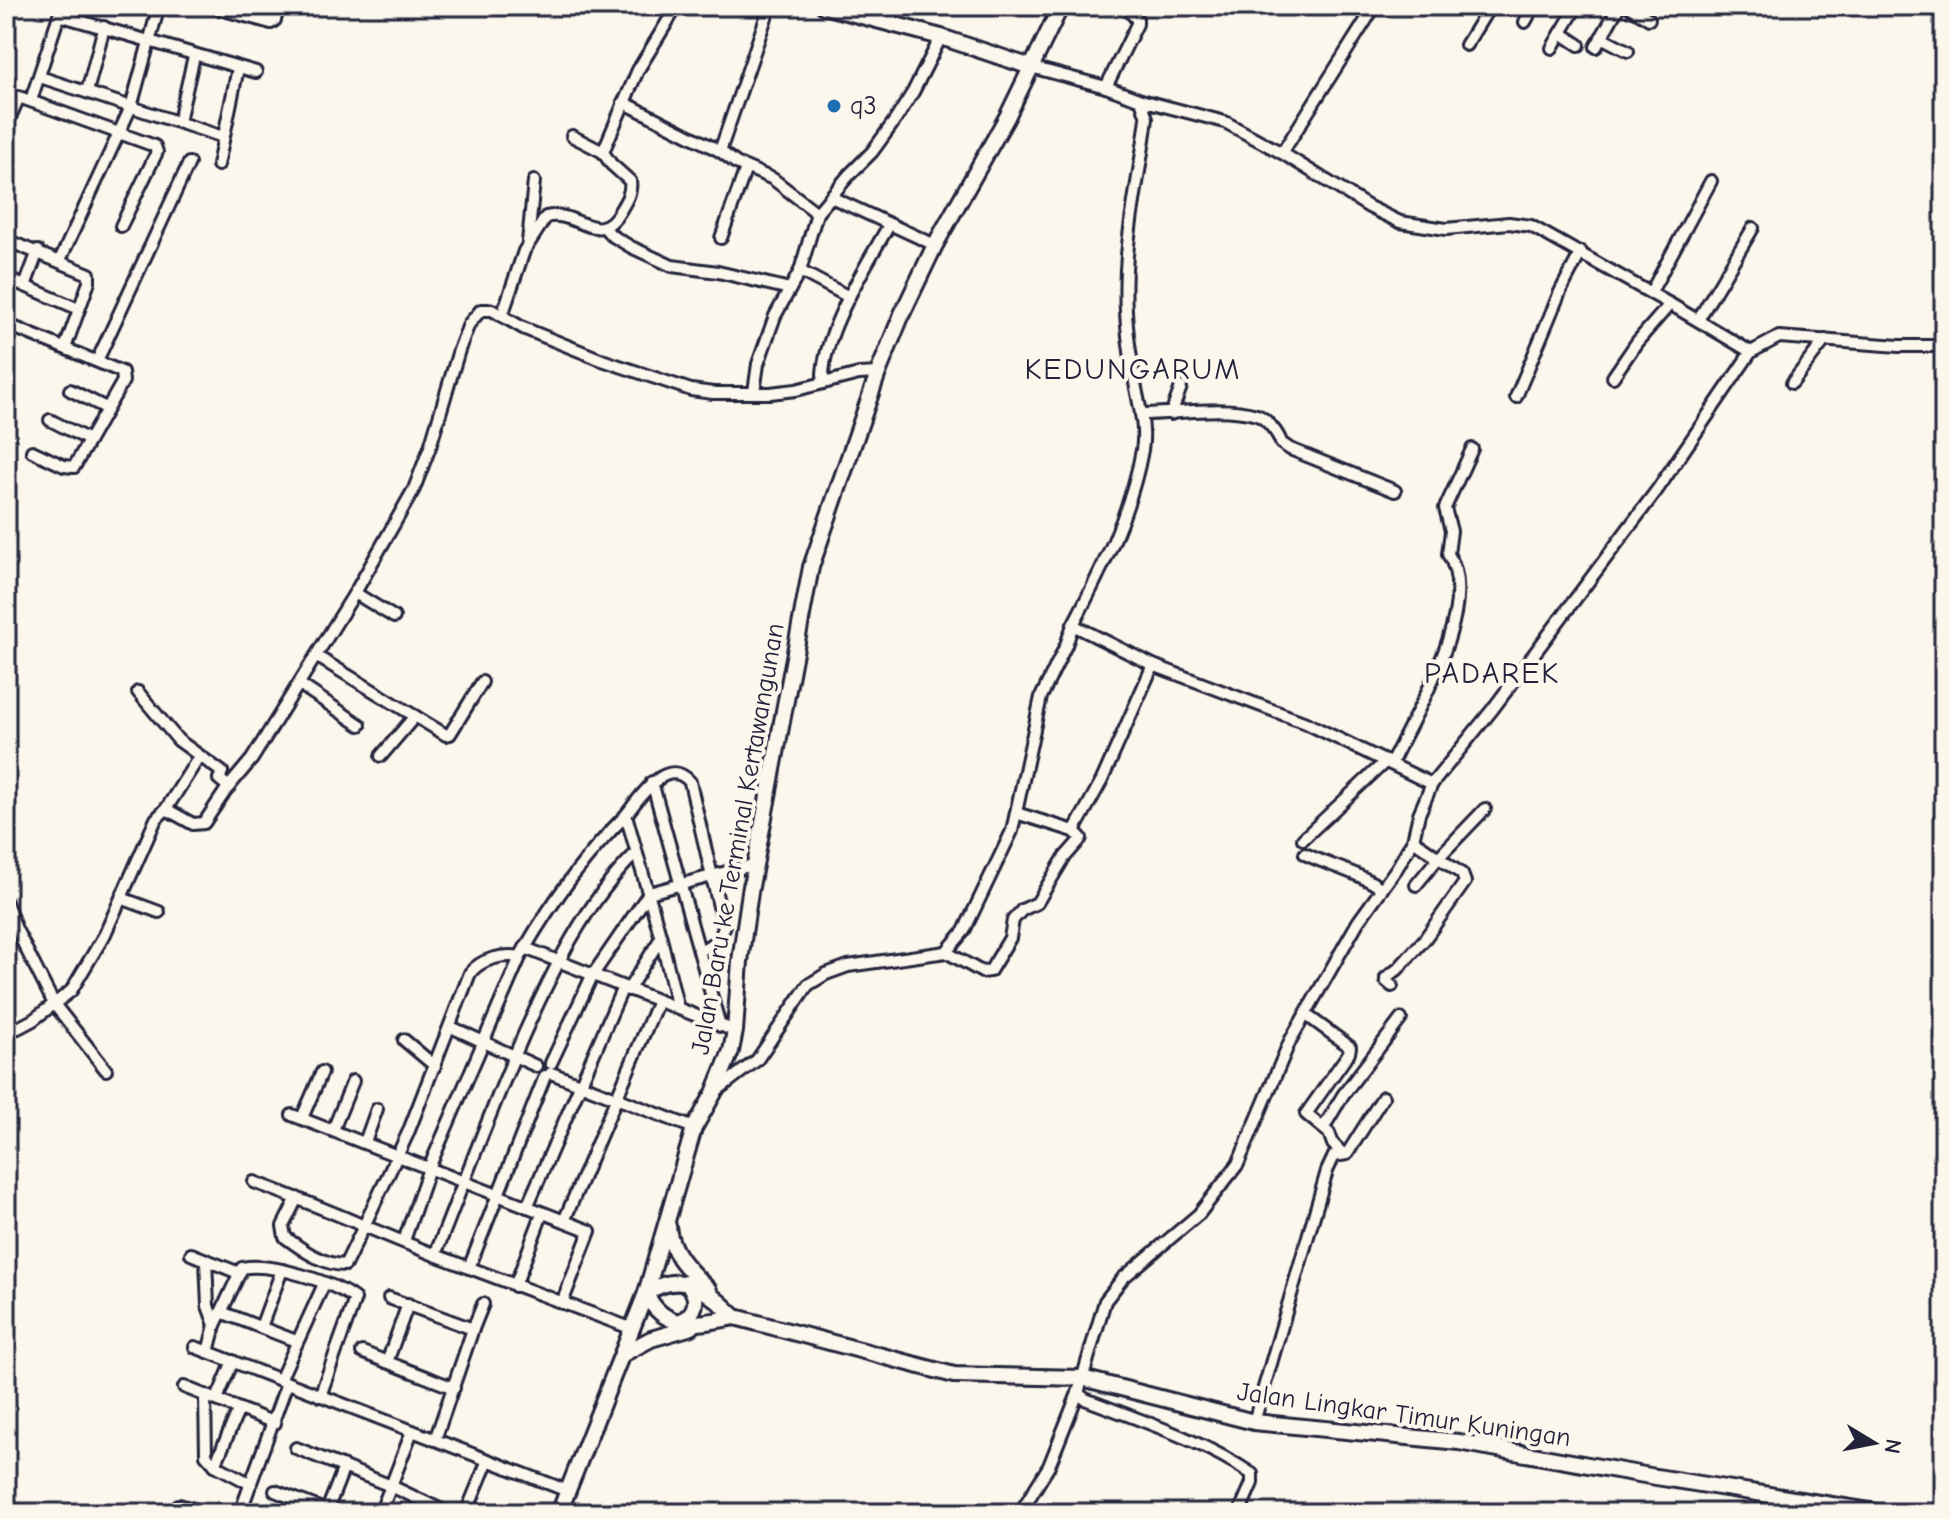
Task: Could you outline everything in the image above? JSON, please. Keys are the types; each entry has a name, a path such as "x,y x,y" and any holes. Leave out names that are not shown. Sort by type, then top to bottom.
{"main road":[{"path":"824,6 941,37 1031,67"},
{"name":"Jalan Baru ke Terminal Kertawangunan","path":"559,1513 646,1293 694,1128 714,1093 731,1051 740,961 756,864 811,567 878,373 902,314 935,245 974,180 1061,6"},
{"path":"668,1221 669,1239 675,1253 735,1317"},
{"path":"689,1285 696,1294 695,1306 690,1316 679,1322 661,1316 646,1293 670,1282 689,1285 715,1297"},
{"name":"Jalan Lingkar Timur Kuningan","path":"679,1322 708,1323 735,1317 954,1375 1082,1378 1254,1422 1459,1442 1882,1513"},
{"path":"623,1354 651,1339 708,1323"}],"street":[{"path":"60,260 131,107 159,6"},
{"path":"209,6 269,23 275,20 279,6"},
{"path":"603,152 638,70 677,6"},
{"path":"720,151 770,6"},
{"path":"890,23 896,6"},
{"path":"1106,87 1137,24 1131,13 1133,6"},
{"path":"1282,153 1375,6"},
{"path":"1466,45 1490,6"},
{"path":"1525,22 1534,6"},
{"path":"1552,48 1577,6"},
{"path":"1619,6 1599,42 1628,51"},
{"path":"1628,6 1649,19"},
{"path":"31,100 60,10 194,56 256,72"},
{"path":"87,92 104,27"},
{"path":"1561,33 1579,45"},
{"path":"754,392 758,364 775,316 800,271 817,213 872,152 896,119 941,37"},
{"path":"179,121 194,56"},
{"path":"1031,67 1225,122 1400,222 1446,229 1509,223 1531,226 1751,352"},
{"path":"218,165 238,68"},
{"path":"40,77 223,137"},
{"path":"6,126 19,97 155,146 157,152 121,226"},
{"path":"946,952 964,931 1012,831 1041,697 1105,563 1122,521 1143,448 1125,283 1127,242 1147,118 1141,100"},
{"path":"623,102 720,151 746,168 773,179 817,213"},
{"path":"502,316 527,244 539,225 549,216 604,227 615,220 627,199 631,185 624,174 606,159 603,152 572,136"},
{"path":"97,361 189,163"},
{"path":"721,238 746,168"},
{"path":"527,244 534,181"},
{"path":"1651,292 1711,181"},
{"path":"831,197 935,245"},
{"path":"823,383 825,351 849,297 889,225"},
{"path":"604,227 631,247 672,266 718,272 790,289"},
{"path":"1698,320 1753,228"},
{"path":"6,240 89,274 89,282 65,348"},
{"path":"25,286 38,251"},
{"path":"1516,397 1560,292 1581,252"},
{"path":"800,271 849,297"},
{"path":"6,278 79,309"},
{"path":"1613,377 1637,342 1670,304"},
{"path":"166,809 198,825 208,819 252,759 355,593 414,489 469,324 481,310 492,310 523,328 669,384 713,393 796,390 859,374 878,373"},
{"path":"6,324 97,361 123,375 123,381 77,464 71,468 32,451"},
{"path":"1020,1513 1049,1466 1078,1393 1105,1301 1123,1278 1199,1214 1238,1164 1290,1041 1358,922 1413,840 1419,814 1432,784 1492,710 1648,502 1751,352 1779,337 1944,346"},
{"path":"1792,383 1825,340"},
{"path":"1171,414 1181,387"},
{"path":"70,390 106,408"},
{"path":"1141,414 1201,411 1259,416 1280,435 1281,443 1290,449 1395,491"},
{"path":"50,420 89,440"},
{"path":"1303,839 1389,763 1418,712 1453,628 1459,596 1455,563 1448,554 1451,531 1445,508 1472,449"},
{"path":"355,593 394,617"},
{"path":"1073,625 1153,665 1306,723 1432,784"},
{"path":"316,656 448,735 482,682"},
{"path":"1074,831 1102,780 1153,665"},
{"path":"299,684 360,725"},
{"path":"138,692 169,731 223,773 219,779 229,787"},
{"path":"381,756 415,716"},
{"path":"6,1030 33,1020 71,991 105,934 150,827 166,809 199,757"},
{"path":"404,1241 429,1168 522,952 577,872 652,782 668,774 683,775 690,782 714,876 723,932 719,940 700,951"},
{"path":"652,782 720,1026"},
{"path":"1416,885 1485,809"},
{"path":"714,1093 757,1060 802,992 826,974 848,966 946,952 982,972 990,971 1010,938 1013,920 1022,910 1037,903 1064,858 1081,838 1074,831 1016,813"},
{"path":"626,815 678,1009"},
{"path":"1392,986 1386,978 1424,940 1465,882 1462,874 1413,840"},
{"path":"435,1255 515,1055 557,961 622,867 636,853"},
{"path":"1305,854 1357,877 1368,878 1382,889"},
{"path":"469,1268 549,1071 592,976 649,893 756,864"},
{"path":"121,898 159,912"},
{"path":"6,902 16,929 56,1003 106,1070"},
{"path":"527,1207 626,988 661,938"},
{"path":"297,1198 283,1226 285,1237 321,1259 345,1265 398,1155 470,973 475,967 506,955 522,952 557,961 735,1031"},
{"path":"564,1221 658,1001"},
{"path":"1305,1014 1350,1047 1349,1053 1306,1114 1324,1127 1342,1153"},
{"path":"1324,1127 1343,1095 1401,1019"},
{"path":"451,1027 536,1066 538,1073 549,1071 694,1128"},
{"path":"404,1040 435,1066"},
{"path":"322,1072 297,1116 590,1231 562,1303"},
{"path":"333,1130 353,1081"},
{"path":"1254,1422 1299,1270 1309,1224 1327,1171 1334,1156 1347,1154 1383,1097"},
{"path":"365,1142 377,1109"},
{"path":"254,1182 435,1255 633,1329"},
{"path":"515,1286 542,1214"},
{"path":"191,1254 239,1273"},
{"path":"206,1260 208,1306 215,1325"},
{"path":"208,1352 215,1325 242,1268 282,1270 324,1284 355,1299 320,1396"},
{"path":"261,1327 282,1270"},
{"path":"240,1513 275,1423 296,1341 324,1284"},
{"path":"389,1298 473,1329"},
{"path":"387,1362 408,1304"},
{"path":"435,1440 483,1304"},
{"path":"221,1312 296,1341"},
{"path":"195,1347 568,1491"},
{"path":"362,1352 454,1388"},
{"path":"217,1399 233,1361"},
{"path":"184,1387 275,1423"},
{"path":"1078,1393 1085,1399 1173,1433 1252,1474 1252,1483 1239,1513"},
{"path":"205,1395 206,1455 215,1465 251,1484"},
{"path":"215,1465 239,1409"},
{"path":"380,1513 412,1431"},
{"path":"296,1448 391,1486 448,1513"},
{"path":"466,1513 488,1460"},
{"path":"275,1491 327,1512 344,1467"},
{"path":"179,1505 208,1513"}],"place":[{"name":"q3","path":"834,106"}],"district":[{"name":"KEDUNGARUM","path":"1133,369"},
{"name":"PADAREK","path":"1492,673"}]}
